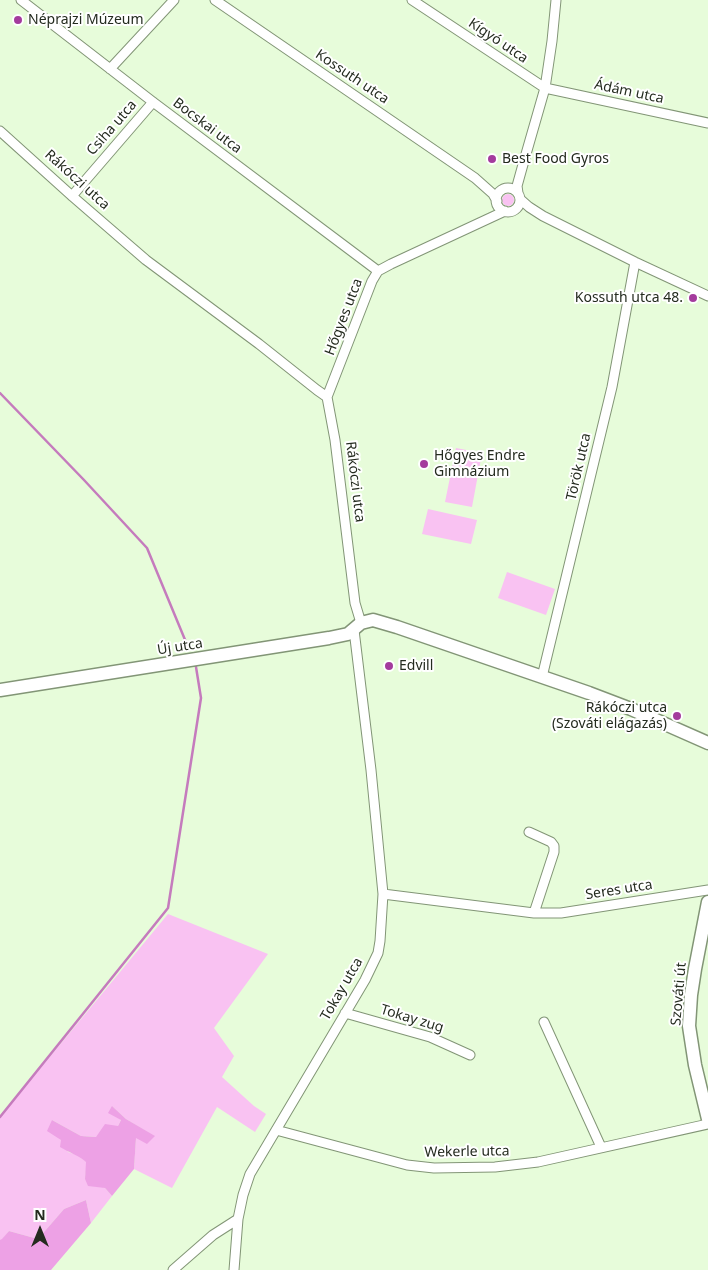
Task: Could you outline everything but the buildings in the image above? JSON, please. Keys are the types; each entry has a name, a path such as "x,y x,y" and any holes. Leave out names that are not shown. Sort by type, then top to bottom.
{"main road":[{"path":"357,626 373,620 397,627 631,709 708,743"},
{"name":"Új utca","path":"0,690 315,641 348,634 357,626"},
{"name":"Szováti út","path":"708,902 695,968 689,1026 694,1058 708,1113"}],"street":[{"name":"Bocskai utca","path":"21,0 378,271"},
{"path":"110,69 174,0"},
{"name":"Kossuth utca","path":"215,0 474,178 493,194 497,203"},
{"name":"Kígyó utca","path":"412,0 545,88"},
{"path":"516,209 520,202 517,186 545,88 556,0"},
{"name":"Ádám utca","path":"545,88 708,123"},
{"name":"Csiha utca","path":"72,196 153,102"},
{"name":"Rákóczi utca","path":"0,131 146,260 327,397 335,440 357,626"},
{"path":"522,168 511,184 498,195 497,203 505,211 516,209 543,216"},
{"name":"Kossuth utca","path":"474,178 505,189"},
{"path":"505,189 513,189 529,208 543,216 708,296"},
{"name":"Hőgyes utca","path":"482,222 491,214 497,203"},
{"name":"Hőgyes utca","path":"327,397 372,281 378,271 505,211"},
{"name":"Török utca","path":"542,677 612,387 635,262"},
{"name":"Tokay utca","path":"234,1270 242,1195 250,1174 366,980 378,953 383,894 357,626"},
{"path":"529,832 551,842 554,846 554,852 534,913"},
{"name":"Seres utca","path":"383,894 534,913 560,913 708,890"},
{"name":"Tokay zug","path":"345,1013 430,1037 470,1055"},
{"path":"544,1022 601,1147"},
{"name":"Wekerle utca","path":"276,1130 407,1165 434,1168 509,1166 538,1162 708,1124"},
{"path":"173,1270 213,1235 238,1219"}],"shaded area":[{"path":"506,194 510,194 514,200 510,206 506,206 502,202 502,198"},
{"path":"456,448 482,453 472,507 445,502"},
{"path":"428,509 477,520 471,544 422,534"},
{"path":"507,572 555,589 546,615 498,598"},
{"path":"168,914 268,954 214,1028 234,1056 222,1077 254,1106 266,1114 255,1132 217,1107 172,1188 134,1169 136,1137 154,1136 126,1119 112,1106 121,1120 118,1126 96,1137 81,1136 52,1120 68,1152 77,1155 87,1162 85,1179 105,1188 112,1196 91,1223 86,1200 64,1209 38,1239 9,1231 0,1240 0,1117"},
{"path":"112,1106 126,1119 155,1136 147,1144 136,1138 134,1169 112,1196 105,1188 88,1186 85,1179 86,1162 60,1147 61,1140 47,1131 52,1120 81,1136 96,1137 105,1124 118,1126 121,1120 108,1113"},
{"path":"86,1200 91,1223 51,1270 0,1270 0,1240 9,1231 38,1239 64,1209"}],"waterway":[{"path":"0,393 147,548 188,647"},
{"path":"0,1117 168,908 201,698 196,667"}],"place":[{"name":"Néprajzi Múzeum","path":"18,20"},
{"name":"Best Food Gyros","path":"492,159"},
{"name":"Kossuth utca 48.","path":"693,298"},
{"name":"Hőgyes Endre Gimnázium","path":"424,464"},
{"name":"Edvill","path":"389,666"},
{"name":"Rákóczi utca (Szováti elágazás)","path":"677,716"}]}
